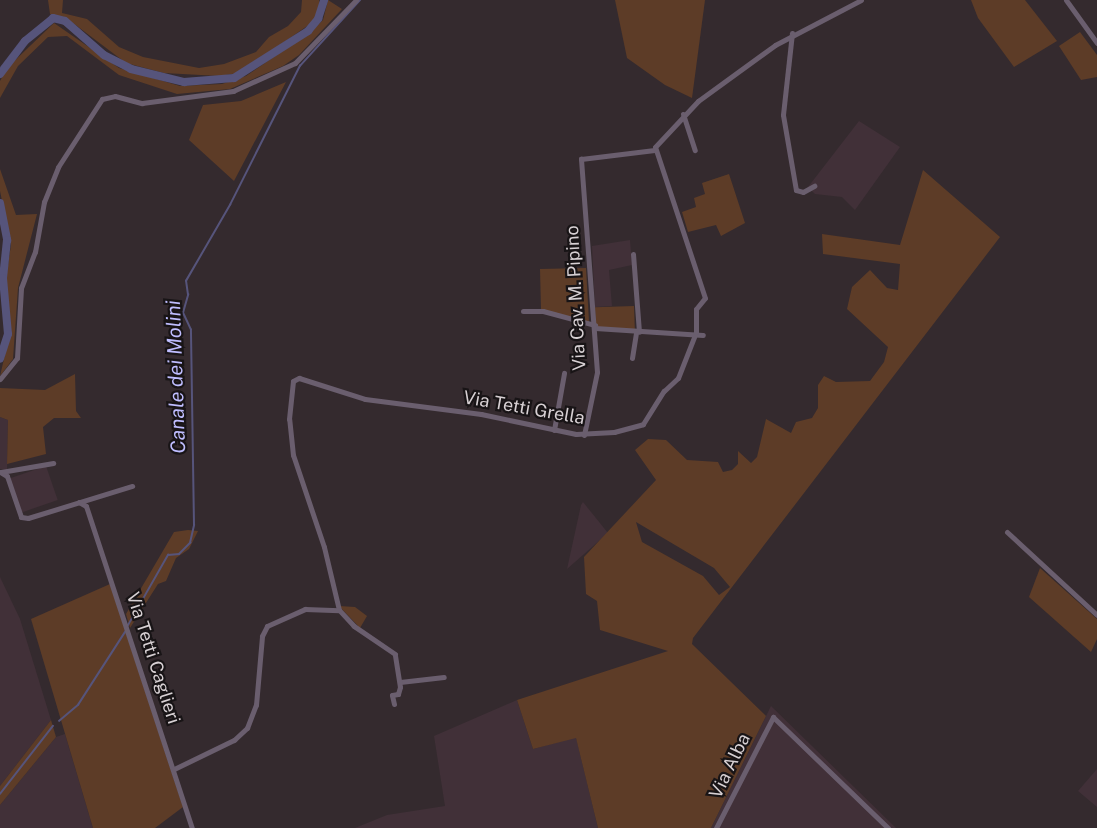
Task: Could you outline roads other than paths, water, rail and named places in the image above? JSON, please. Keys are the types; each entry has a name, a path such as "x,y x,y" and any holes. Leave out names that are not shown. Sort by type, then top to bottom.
{"street":[{"path":"0,379 17,358 21,288 35,252 44,202 58,168 102,99 115,96 142,103 233,91 294,63 356,0"},
{"path":"654,150 683,114 792,33 861,0"},
{"path":"1065,0 1097,43"},
{"path":"792,33 783,115 796,190 803,192 814,186"},
{"path":"683,114 695,150"},
{"name":"Via Cav. M. Pipino","path":"584,435 597,372 581,159 654,150"},
{"name":"Via Tetti Grella","path":"339,610 324,547 292,455 289,419 295,379 365,399 481,414 584,435 632,429 647,421 663,391 678,378 696,332 695,311 705,296 670,185 654,150"},
{"path":"632,358 637,332 633,254"},
{"path":"524,311 543,311 595,327 637,332 696,332 703,335"},
{"path":"554,430 564,373"},
{"path":"1,472 53,463"},
{"path":"1,472 8,476 21,517 28,518 132,486"},
{"name":"Via Tetti Caglieri","path":"79,502 86,506 192,828"},
{"path":"1007,532 1097,615"},
{"path":"174,769 234,740 248,728 256,705 262,636 267,626 305,609 339,610 354,626 395,654 400,682 398,694 392,695 394,704"},
{"path":"400,682 444,677"},
{"name":"Via Alba","path":"716,828 773,717 888,828"}],"waterway":[{"path":"0,74 25,41 53,18 65,21 104,55 131,69 184,82 234,78 308,31 318,19 324,0"},
{"name":"Canale dei Molini","path":"127,627 168,555 179,554 190,543 194,525 191,330 183,313 188,295 186,281 230,205 300,66 360,0"},
{"path":"0,203 7,240 3,278 8,334 0,359"},
{"name":"Canale dei Molini","path":"59,721 78,705 125,632"},
{"name":"Canale dei Molini","path":"0,794 53,726"}]}
